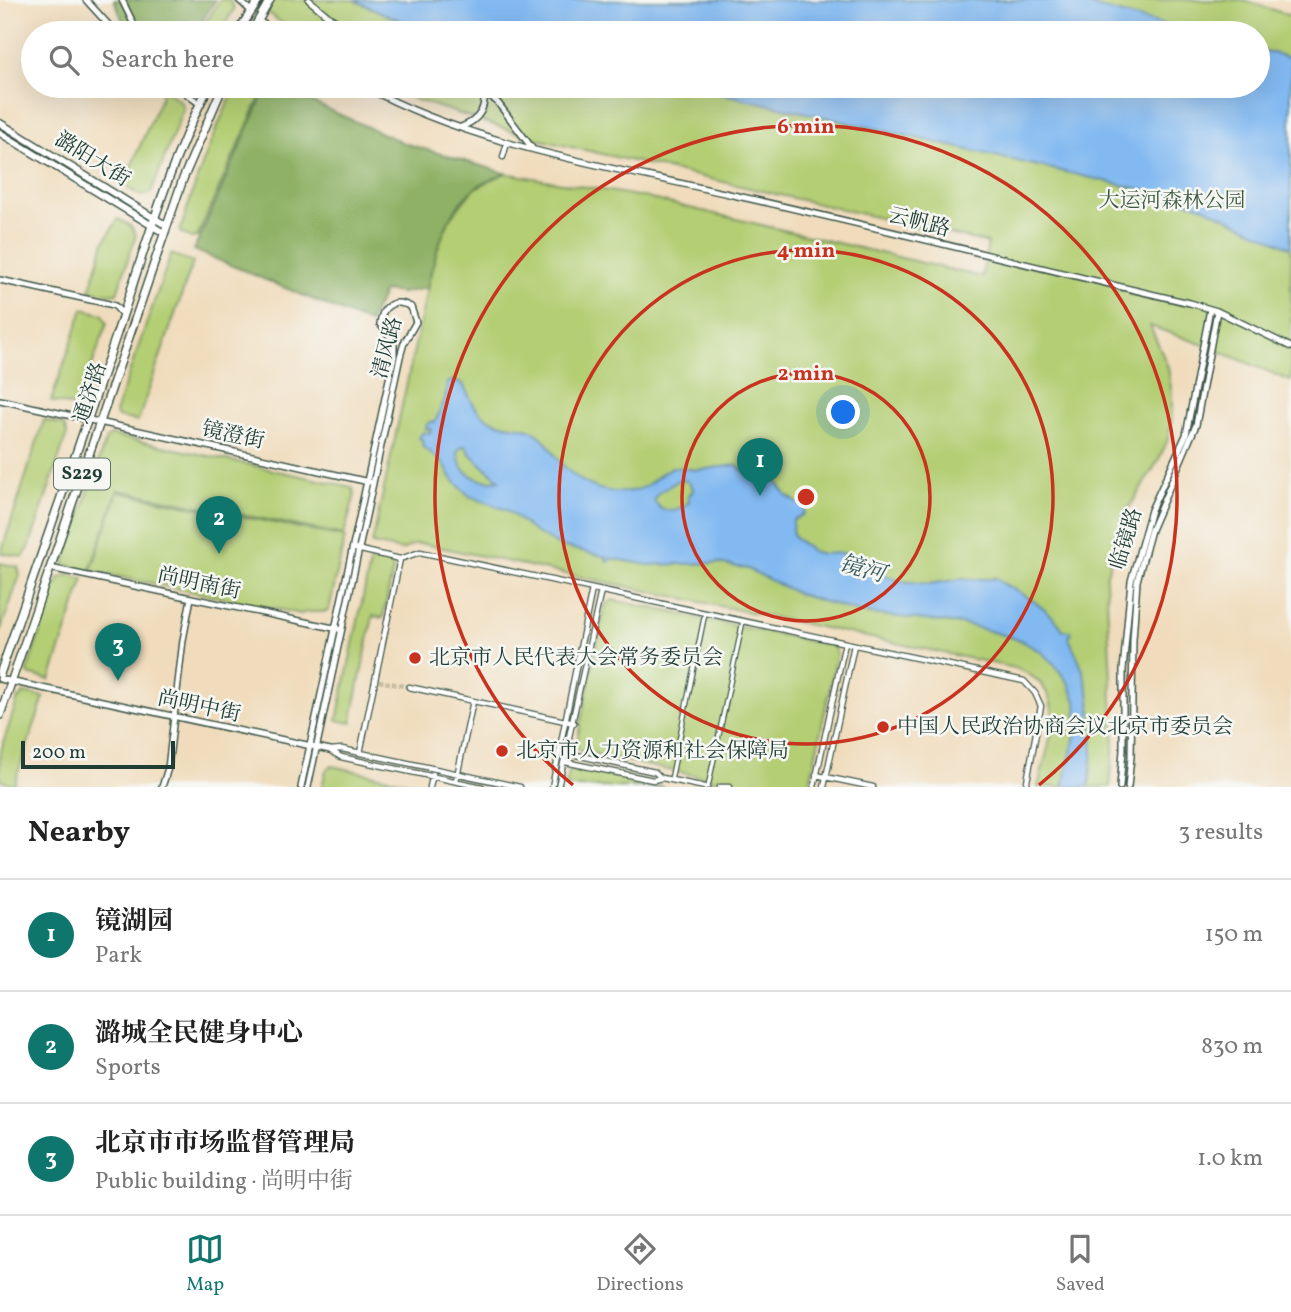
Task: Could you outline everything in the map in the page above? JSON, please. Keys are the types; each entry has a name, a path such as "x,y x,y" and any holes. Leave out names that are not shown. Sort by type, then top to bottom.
{"main road":[{"path":"245,21 259,0"},
{"path":"258,21 269,1"},
{"name":"通济路","path":"0,674 153,222 203,98"},
{"name":"通济路","path":"0,715 165,230 193,153 218,98"},
{"name":"潞阳大街","path":"0,123 165,230"},
{"name":"潞阳大街","path":"0,133 153,222"}],"street":[{"path":"86,0 105,21"},
{"path":"122,0 132,21"},
{"path":"239,0 251,11"},
{"path":"309,0 336,21"},
{"path":"192,98 200,104"},
{"name":"云帆路","path":"391,98 459,128 507,143 844,220 1210,309 1291,348"},
{"path":"459,128 468,125 481,113 484,98"},
{"path":"493,98 533,149"},
{"path":"503,157 507,143"},
{"path":"942,245 945,237"},
{"path":"0,280 109,304 115,306 123,315"},
{"name":"清风路","path":"301,787 313,747 370,482 404,343 416,322 411,307 403,303 393,302 381,315 380,324 396,348 370,482"},
{"name":"临镜路","path":"1119,787 1123,750 1123,670 1131,581 1151,510 1186,435 1210,309"},
{"name":"临镜路","path":"1128,787 1131,757 1132,640 1138,581 1152,530 1194,432 1217,311"},
{"name":"镜澄街","path":"0,400 370,482"},
{"path":"355,549 400,559 420,552 1024,681 1035,693 1041,706 1026,787"},
{"path":"360,753 400,559"},
{"name":"尚明南街","path":"50,568 338,629"},
{"path":"552,787 592,589"},
{"path":"558,787 601,591"},
{"path":"162,787 168,768 183,640 191,598"},
{"path":"671,780 705,613"},
{"path":"565,762 653,780 662,778 706,787 743,621"},
{"path":"814,787 845,643"},
{"path":"824,787 854,645"},
{"name":"尚明中街","path":"0,679 330,750"},
{"path":"409,687 573,723"},
{"path":"456,781 473,701"},
{"name":"清风路","path":"308,787 313,747"},
{"path":"330,750 342,749 520,787"},
{"path":"330,750 341,757 482,787"},
{"path":"567,753 655,772 662,778"},
{"path":"430,787 434,769"},
{"path":"817,775 873,787"},
{"path":"720,787 729,787"}],"green space":[{"path":"114,0 215,0 202,21 123,21"},
{"path":"220,0 230,0 234,9 227,21 207,21"},
{"name":"大运河森林公园","path":"250,0 1244,0 1291,16 1291,381 1150,326 1168,367 1172,419 1167,442 1158,461 1124,516 1106,579 1114,740 1110,787 1038,787 1051,735 1051,703 1045,689 1033,677 1015,668 424,544 415,544 402,550 372,544 435,253 451,217 474,189 505,173 643,197 982,277 988,243 537,139 412,98 1270,98 1270,21 279,21"},
{"path":"161,98 176,98 181,102 183,109 151,193 141,196 123,185"},
{"path":"231,98 260,98 197,237 191,238 180,232 220,121"},
{"path":"262,98 302,98 404,143 505,173 475,188 456,208 443,234 427,288 401,293 384,291 369,323 194,250"},
{"path":"118,219 131,226 136,235 117,293 90,290 104,242"},
{"path":"171,254 193,262 138,421 118,417 115,413"},
{"path":"83,309 103,314 107,323 79,402 71,406 51,401"},
{"path":"44,420 64,425 67,434 29,548 23,557 1,553"},
{"path":"111,435 352,487 355,494 344,535 118,490 90,571 64,564 106,439"},
{"path":"118,492 345,537 329,610 301,614 91,571"},
{"path":"371,559 394,564 383,618 373,616 351,723 337,720"},
{"path":"0,563 18,567 20,575 0,632"},
{"path":"68,575 84,578 50,680 28,674 56,585 60,578"},
{"path":"613,600 833,646 837,654 809,787 749,787 580,751 576,745 605,605"},
{"path":"23,693 44,697 14,784 0,780 0,753 18,698 21,698"},
{"path":"332,766 422,787 322,787 326,770"},
{"path":"575,768 664,787 566,787 569,772"}],"water":[{"path":"354,0 1069,0 1150,21 401,21"},
{"path":"1270,52 1291,58 1291,248 1202,206 1153,192 741,98 1270,98"},
{"name":"镜河","path":"447,382 463,384 474,405 490,420 537,433 573,475 603,490 637,490 673,467 697,470 737,465 753,476 773,477 787,496 805,508 804,514 793,520 792,531 795,538 812,551 858,557 885,575 900,581 929,584 995,577 1036,603 1064,631 1070,631 1072,634 1068,636 1082,667 1090,698 1093,751 1089,787 1063,787 1077,727 1076,701 1069,684 1040,651 1020,640 969,625 862,613 798,594 748,569 718,563 648,565 611,558 609,562 606,561 607,557 560,546 533,531 507,510 469,496 453,480 443,463 422,446 423,440 419,438 423,432 430,433 431,429 425,428 429,422 435,422 445,399","holes":["463,446 467,447 470,454 499,480 484,480 465,471 458,450","679,480 687,481 692,486 693,491 688,496 689,503 674,511 661,509 654,501 657,494"]}],"tunnel":[{"path":"379,681 409,687"}],"place":[{"name":"镜湖园","path":"760,496"},
{"name":"潞城全民健身中心","path":"219,554"},
{"name":"北京市人民代表大会常务委员会","path":"415,658"},
{"name":"北京市市场监督管理局","path":"118,681"},
{"name":"中国人民政治协商会议北京市委员会","path":"883,727"},
{"name":"北京市人力资源和社会保障局","path":"502,751"}]}
